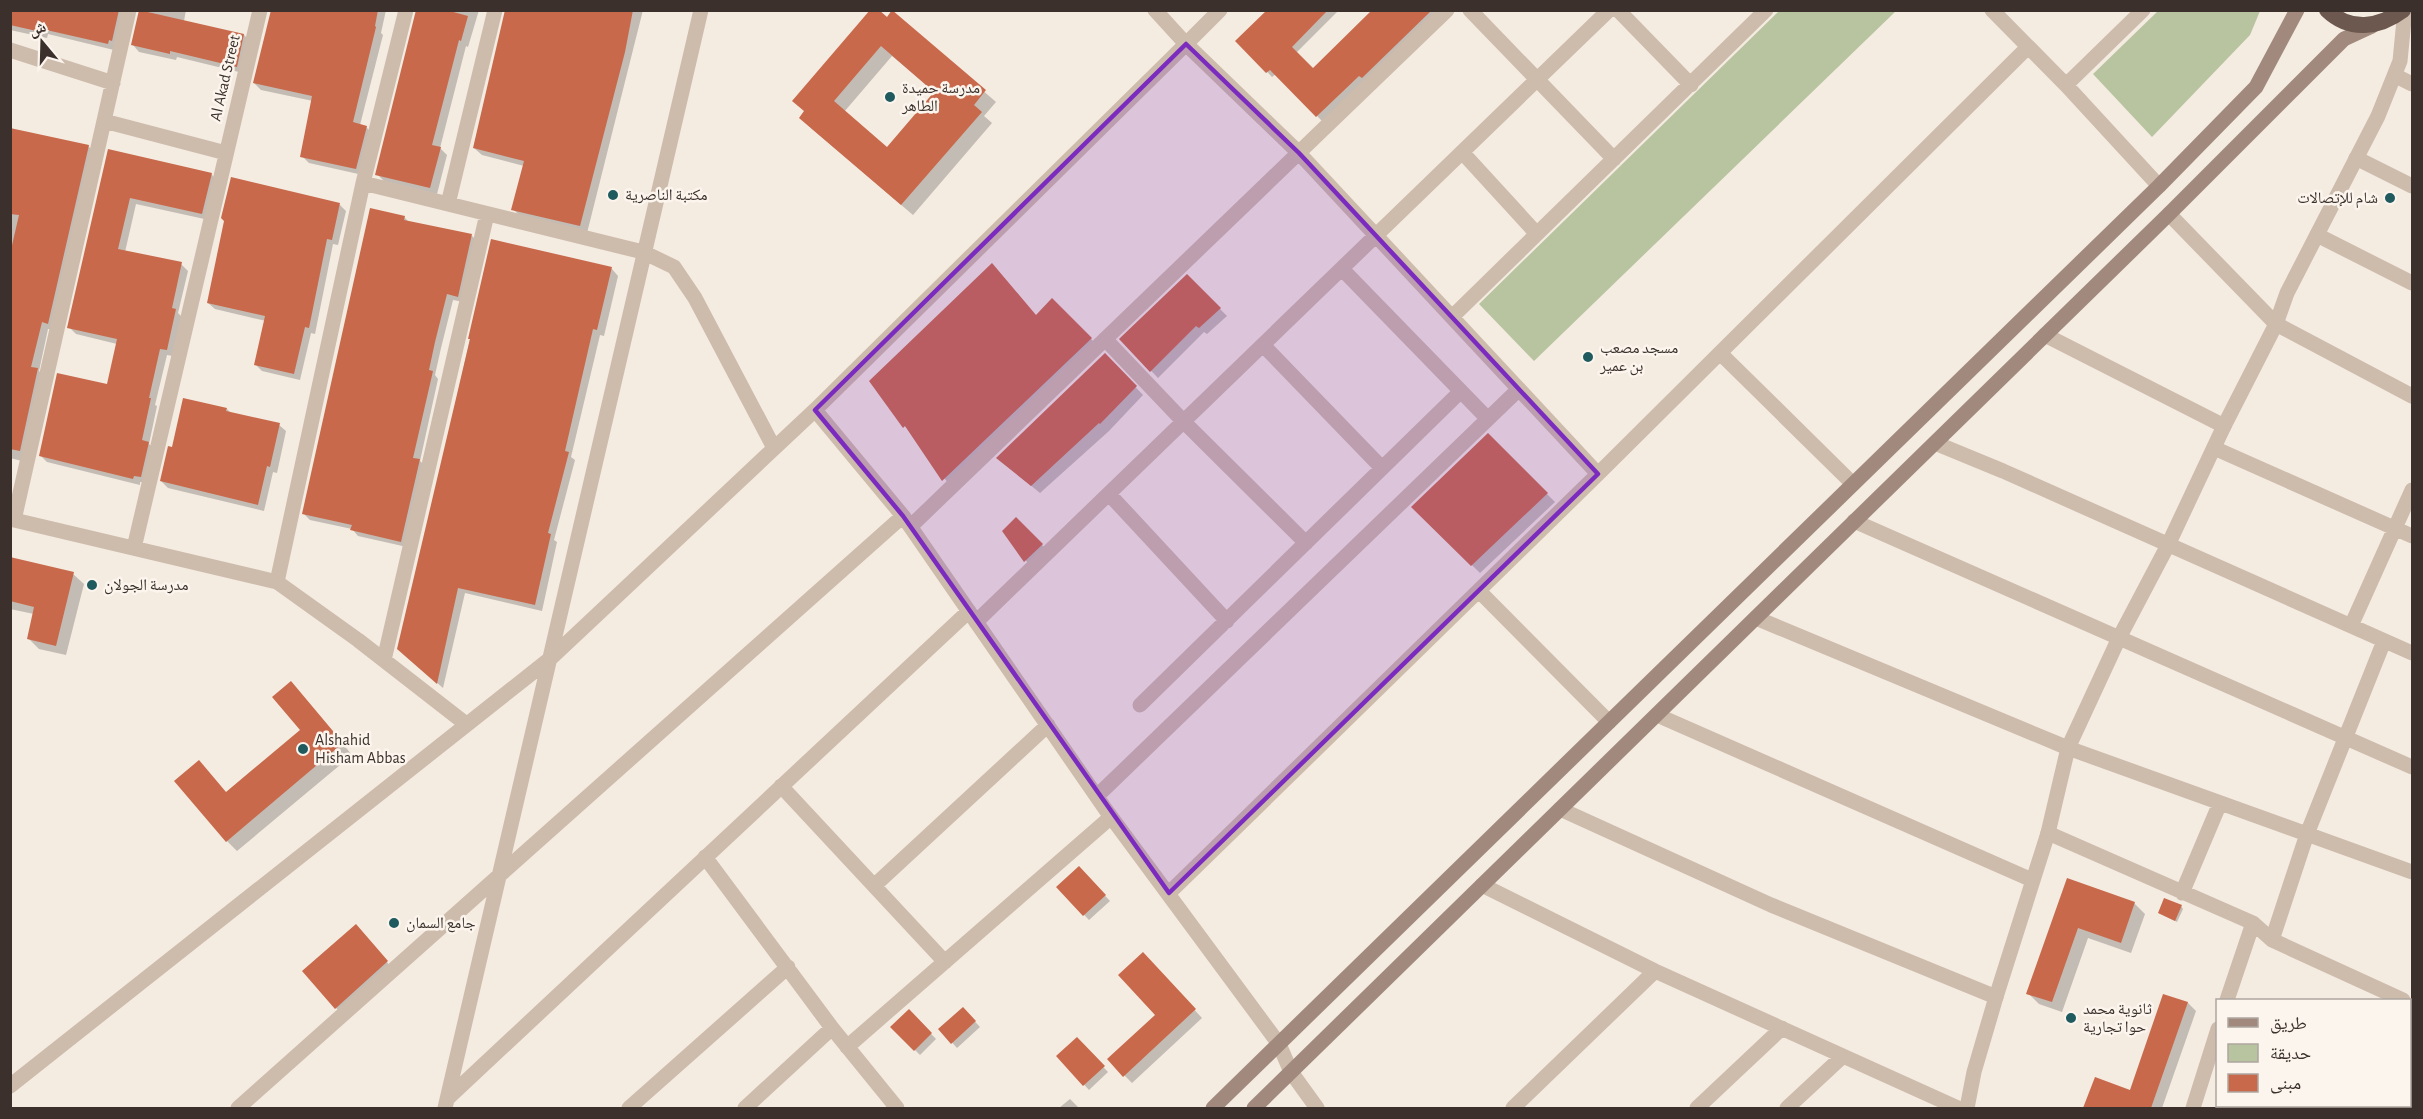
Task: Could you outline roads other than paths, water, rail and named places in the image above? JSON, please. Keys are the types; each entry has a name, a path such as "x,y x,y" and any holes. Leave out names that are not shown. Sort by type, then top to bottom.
{"highway":[{"path":"2327,10 2334,17 2352,25 2372,26 2390,20 2404,10"}],"main road":[{"path":"1213,1108 2158,186 2256,87 2297,10"},
{"path":"1254,1108 2169,214 2344,39 2372,26"}],"street":[{"path":"129,10 12,519 277,582 384,660 466,724"},
{"name":"Al Akad Street","path":"134,548 260,10"},
{"path":"277,582 363,183 406,10"},
{"path":"448,204 495,10"},
{"path":"447,1103 701,10"},
{"path":"1155,10 1186,44 1299,153 1599,474"},
{"path":"11,1082 551,658 815,410 1220,10"},
{"path":"238,1108 498,876 907,521 1105,339 1447,10"},
{"path":"1470,10 1614,159"},
{"path":"435,1108 447,1103 781,786 1109,494 1609,10"},
{"path":"1618,10 1691,85"},
{"path":"1992,10 2066,85 2158,186"},
{"path":"2066,85 2143,10"},
{"path":"1967,1108 1974,1072 1996,997 2048,832 2068,748 2119,638 2168,545 2224,426 2276,324 2287,293 2378,116 2396,76 2400,61 2404,10"},
{"path":"1452,317 1766,11"},
{"path":"1169,892 1599,474 2028,48"},
{"path":"10,51 113,83"},
{"path":"2396,76 2412,84"},
{"path":"104,121 226,153"},
{"path":"1462,152 1537,234"},
{"path":"2356,158 2412,186"},
{"path":"363,183 643,252 674,267 695,298 774,448"},
{"path":"384,660 487,214"},
{"path":"2169,214 2276,324 2412,396"},
{"path":"2317,235 2412,283"},
{"path":"1342,269 1488,419"},
{"path":"2045,335 2224,426"},
{"path":"1105,339 1184,422 1306,543"},
{"path":"1263,345 1382,468"},
{"path":"1720,353 1853,484"},
{"path":"1097,796 1519,389"},
{"path":"1140,705 1461,391"},
{"path":"815,410 907,521 1111,817 1169,892 1279,1044 1291,1072 1317,1108"},
{"path":"1935,443 2412,653"},
{"path":"2214,448 2412,536"},
{"path":"2351,626 2397,529 2412,490"},
{"path":"1109,494 1227,621"},
{"path":"1854,521 2412,766"},
{"path":"1479,591 1609,722"},
{"path":"1756,618 2068,748 2412,872"},
{"path":"2272,940 2307,834 2384,640"},
{"path":"1657,715 2032,880"},
{"path":"875,885 1048,725"},
{"path":"781,786 945,962"},
{"path":"2182,892 2220,803"},
{"path":"1560,809 1771,905 1996,997"},
{"path":"847,1047 1111,817"},
{"path":"2048,832 2253,923 2272,940 2401,999"},
{"path":"705,857 832,1028 897,1108"},
{"path":"1482,885 1655,971 1958,1108"},
{"path":"2227,999 2253,923"},
{"path":"629,1108 788,967"},
{"path":"1513,1108 1655,971"},
{"path":"745,1108 832,1028"},
{"path":"1697,1108 1782,1028"},
{"path":"2193,1108 2216,1036"},
{"path":"1787,1108 1843,1056"}],"place":[{"name":"مدرسة حميدة الطاهر","path":"890,97"},
{"name":"مكتبة الناصرية","path":"613,195"},
{"name":"شام للإتصالات","path":"2390,198"},
{"name":"مسجد مصعب بن عمير","path":"1588,357"},
{"name":"مدرسة الجولان","path":"92,585"},
{"name":"Alshahid Hisham Abbas","path":"303,749"},
{"name":"جامع السمان","path":"394,923"},
{"name":"ثانوية محمد حوا تجارية","path":"2071,1018"}]}
